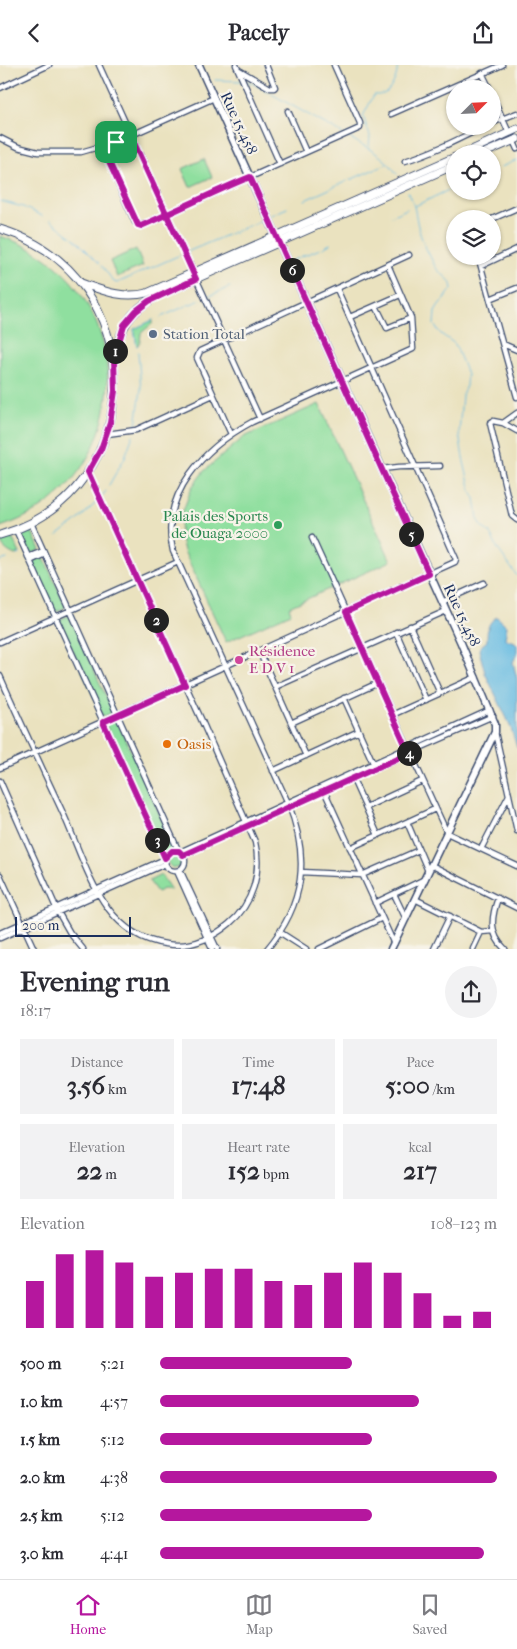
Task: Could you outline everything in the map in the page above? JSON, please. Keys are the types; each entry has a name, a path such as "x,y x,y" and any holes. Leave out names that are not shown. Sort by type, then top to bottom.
{"main road":[{"name":"Rue 15.458","path":"199,65 492,713 495,732"},
{"path":"482,145 517,129"},
{"path":"501,145 515,139"},
{"path":"114,359 120,332 124,325 136,311 155,297 195,276 446,161"},
{"path":"278,239 446,169"},
{"path":"0,229 21,237 41,248 64,266 94,302 102,318 114,359 115,397 107,434 88,472 63,501 31,523 0,535"},
{"path":"80,283 104,292 123,296 156,289 195,276"},
{"path":"393,947 495,732"}],"street":[{"path":"0,87 49,65"},
{"path":"99,65 260,419"},
{"path":"236,65 280,164"},
{"path":"239,71 270,88 274,88 275,86 266,65"},
{"path":"102,147 138,225 141,226 361,127 334,65"},
{"path":"391,114 502,65"},
{"path":"482,73 486,80"},
{"path":"0,138 18,147 38,152 81,152 102,147 214,98"},
{"path":"288,111 306,152"},
{"path":"509,133 502,118 517,113"},
{"path":"405,161 449,145 468,135"},
{"path":"515,139 517,149"},
{"path":"501,215 517,208"},
{"path":"517,249 481,266 517,395"},
{"path":"231,434 197,358 197,354 200,351 410,255"},
{"path":"267,949 281,933 297,897 301,872 298,832 273,771 173,551 170,538 172,514 178,494 188,476 214,447 231,434 413,349 411,319 388,265"},
{"path":"490,299 517,287"},
{"path":"0,768 455,562 456,557 337,289"},
{"path":"350,317 400,295"},
{"path":"376,306 388,329 411,319"},
{"path":"502,344 517,350"},
{"path":"107,434 136,429 213,395"},
{"path":"503,423 517,413"},
{"path":"517,431 503,423 493,421 490,423 512,516 517,520"},
{"path":"382,469 416,466 440,467"},
{"path":"0,676 97,892 114,918 124,927 142,938 171,945 182,945 209,938 235,920 254,888 257,872 255,842 88,472"},
{"path":"16,530 169,870 178,870 185,863 181,853 31,523"},
{"path":"312,538 447,833 517,866"},
{"path":"29,559 44,552"},
{"path":"0,642 178,562"},
{"path":"442,602 484,583"},
{"path":"275,687 446,611"},
{"path":"410,626 440,693"},
{"path":"396,632 426,699"},
{"path":"259,651 306,756"},
{"path":"392,715 476,677"},
{"path":"291,723 378,683"},
{"path":"344,698 374,765"},
{"path":"0,938 23,925 165,860 172,851 181,853 492,713"},
{"path":"273,771 359,731"},
{"path":"495,732 517,831"},
{"path":"352,776 378,835"},
{"path":"0,781 57,909 70,933 83,949"},
{"path":"366,807 422,781"},
{"path":"323,788 382,918 393,947"},
{"path":"481,849 509,795"},
{"path":"350,848 435,809"},
{"path":"406,822 430,868 517,908"},
{"path":"301,872 362,875 419,850"},
{"path":"178,870 209,938 212,949"},
{"path":"0,875 34,949"},
{"path":"375,903 425,879"},
{"path":"394,894 406,919"},
{"path":"415,899 481,932 493,931"},
{"path":"498,899 492,919 493,931 499,943 505,949"},
{"path":"434,949 450,916"},
{"path":"318,949 382,918"},
{"path":"0,933 23,925"},
{"path":"473,949 481,932"},
{"path":"281,933 306,949"},
{"path":"209,938 217,949"}],"green space":[{"path":"204,159 212,177 190,187 182,169"},
{"path":"0,236 47,260 81,294 101,336 108,381 101,427 81,469 47,503 0,527"},
{"path":"136,249 143,266 117,277 110,261"},
{"path":"153,320 152,324 141,333 140,342 137,346 134,329"},
{"name":"Palais des Sports de Ouaga 2000","path":"319,404 391,561 289,607 291,613 226,642 184,551 180,534 181,516 192,487 204,471 244,437"},
{"path":"30,527 40,550 28,555 18,532"},
{"path":"11,536 20,553 15,555 5,549 0,539"},
{"path":"43,556 66,607 55,612 32,561"},
{"path":"69,615 113,712 103,717 59,620"},
{"path":"116,718 175,848 164,853 105,723"},
{"path":"172,854 178,854 182,861 178,868 172,868 168,864 168,858"},
{"path":"161,875 171,890 164,889 157,892 149,881"}],"water":[{"path":"497,617 507,626 505,639 515,642 517,645 517,654 513,662 517,679 517,748 510,725 485,673 479,650 487,641 489,624"}],"waterway":[{"path":"369,147 370,136 363,116 374,95 380,95 389,90 395,79 397,65"},
{"path":"215,80 241,81"},
{"path":"245,82 250,82 343,134"},
{"path":"346,136 381,157 397,174"},
{"path":"501,167 517,160"},
{"path":"350,180 388,163"},
{"path":"305,200 347,181"},
{"path":"415,206 446,191"},
{"path":"408,192 413,201 419,230 426,248 437,269 450,281 452,289 435,312 434,325 441,334 455,344 467,374 466,386 462,395 459,434 471,491 475,498 478,519 483,528 489,532 498,549 517,576"},
{"path":"0,201 23,207 42,216"},
{"path":"271,215 287,208"},
{"path":"391,216 407,209"},
{"path":"50,220 77,241 99,263"},
{"path":"187,252 262,220"},
{"path":"323,248 330,244"},
{"path":"300,257 320,249"},
{"path":"102,266 114,282 117,283 180,255"},
{"path":"291,261 298,258"},
{"path":"207,297 230,287"},
{"path":"188,305 201,300"},
{"path":"161,317 186,306"},
{"path":"137,346 134,329 153,320"},
{"path":"136,426 141,389 138,352"},
{"path":"109,485 125,457 133,435"},
{"path":"102,496 106,491"},
{"path":"57,536 76,522 98,501"},
{"path":"0,561 7,559"}],"place":[{"name":"Station Total","path":"153,334"},
{"name":"Palais des Sports de Ouaga 2000","path":"278,525"},
{"name":"Résidence E D V 1","path":"239,660"},
{"name":"Oasis","path":"167,744"}],"route":[{"path":"116,142 102,147 135,222 141,226 166,215 213,193 250,177 429,574 346,612 409,753 183,855 179,851 172,851 165,858 103,722 185,685 88,472 101,449 110,423 115,391 114,359 120,332 141,306 155,297 196,279 166,215 130,134 116,142"}]}
